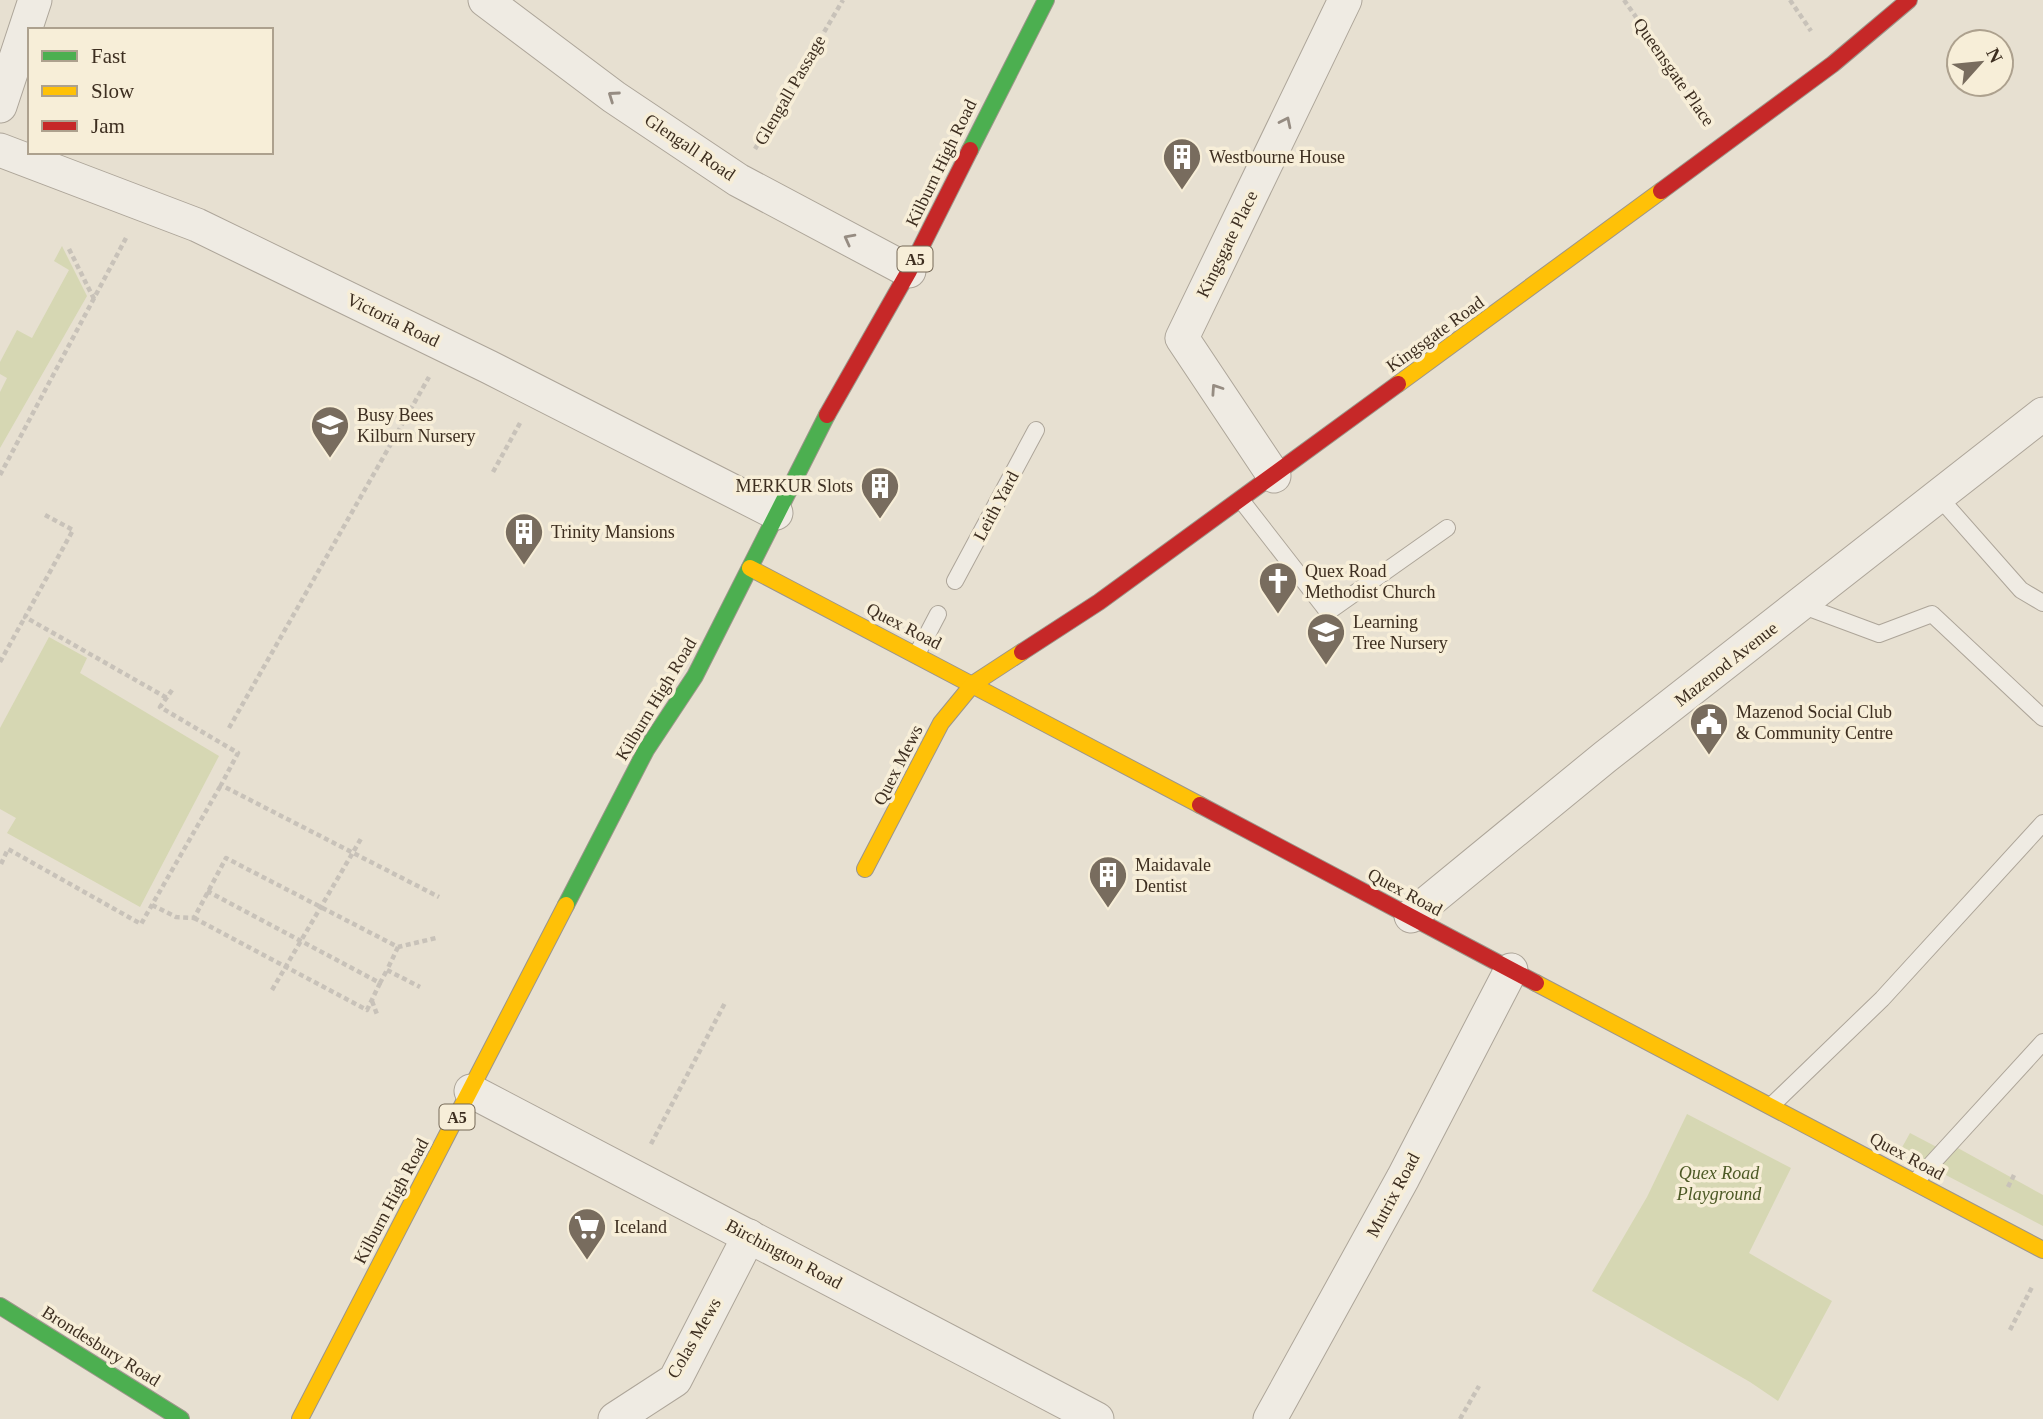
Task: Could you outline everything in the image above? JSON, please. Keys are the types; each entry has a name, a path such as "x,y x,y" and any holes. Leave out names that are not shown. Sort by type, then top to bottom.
{"main road":[{"name":"Kilburn High Road","path":"300,1419 646,750 695,676 806,452 909,271 1046,0"},
{"name":"Kingsgate Road","path":"973,684 1099,602 1274,476 1833,64 1909,0"},
{"name":"Quex Road","path":"750,568 2043,1250"},
{"name":"Quex Mews","path":"865,869 941,723 973,684"},
{"name":"Brondesbury Road","path":"0,1306 181,1419"}],"street":[{"path":"0,106 35,0"},
{"name":"Glengall Road","path":"485,0 614,97 738,180 909,271"},
{"name":"Kingsgate Place","path":"1274,476 1182,338 1345,0"},
{"name":"Victoria Road","path":"0,150 197,225 444,345 776,513"},
{"name":"Mazenod Avenue","path":"1411,916 1605,757 2043,414"},
{"name":"Mutrix Road","path":"1270,1419 1403,1178 1511,970"},
{"name":"Birchington Road","path":"471,1091 1097,1419"},
{"name":"Colas Mews","path":"615,1419 675,1380 749,1236"}],"lane":[{"name":"Leith Yard","path":"955,582 1036,430"},
{"path":"1938,496 2021,590 2043,603"},
{"path":"1241,500 1328,612 1447,528"},
{"path":"1801,605 1879,634 1932,614 2043,718"},
{"path":"917,654 938,614"},
{"path":"1771,1106 1882,999 2043,823"},
{"path":"1914,1182 2043,1042"}],"path":[{"name":"Glengall Passage","path":"738,180 842,0"},
{"name":"Queensgate Place","path":"1624,0 1725,144"},
{"path":"0,475 95,302 142,206"},
{"path":"69,249 95,302"},
{"path":"229,728 417,402 444,345"},
{"path":"493,472 538,392"},
{"path":"0,662 73,530 45,515"},
{"path":"25,617 167,698"},
{"path":"1,864 8,849 141,925 238,753 160,707 172,690"},
{"path":"220,785 439,897"},
{"path":"272,990 362,837"},
{"path":"194,918 226,858 398,947 436,938"},
{"path":"208,891 380,984"},
{"path":"152,905 176,916 194,918 366,1010 398,947"},
{"path":"387,970 420,987"},
{"path":"372,1000 378,1017"},
{"path":"634,1175 726,1001"},
{"path":"2010,1330 2037,1279"},
{"path":"1461,1419 1479,1386"}],"green space":[{"path":"62,246 87,296 0,448 0,392 7,378 0,374 0,362 17,330 32,338 69,270 54,261"},
{"path":"49,637 87,658 80,673 219,756 140,907 7,833 16,818 0,809 0,728"},
{"name":"Quex Road Playground","path":"1687,1114 1791,1168 1749,1253 1832,1301 1778,1401 1750,1382 1592,1291 1647,1197"},
{"path":"1910,1133 1950,1154 1956,1147 2043,1195 2043,1226 1900,1151"}],"traffic: fast":[{"path":"970,150 1046,0"},
{"path":"566,905 646,750 695,676 827,415"},
{"path":"0,1306 181,1419"}],"traffic: slow":[{"path":"1398,384 1661,191"},
{"path":"750,568 1200,805"},
{"path":"865,869 941,723 973,684 1022,652"},
{"path":"300,1419 566,905"},
{"path":"1536,983 2043,1250"}],"traffic: jam":[{"path":"1661,191 1833,64 1909,0"},
{"path":"827,415 909,271 970,150"},
{"path":"1022,652 1099,602 1398,384"},
{"path":"1200,805 1536,983"}],"place":[{"name":"Westbourne House","path":"1182,191"},
{"name":"Busy Bees Kilburn Nursery","path":"330,459"},
{"name":"MERKUR Slots","path":"880,520"},
{"name":"Trinity Mansions","path":"524,566"},
{"name":"Quex Road Methodist Church","path":"1278,615"},
{"name":"Learning Tree Nursery","path":"1326,666"},
{"name":"Mazenod Social Club & Community Centre","path":"1709,756"},
{"name":"Maidavale Dentist","path":"1108,909"},
{"name":"Iceland","path":"587,1261"}]}
